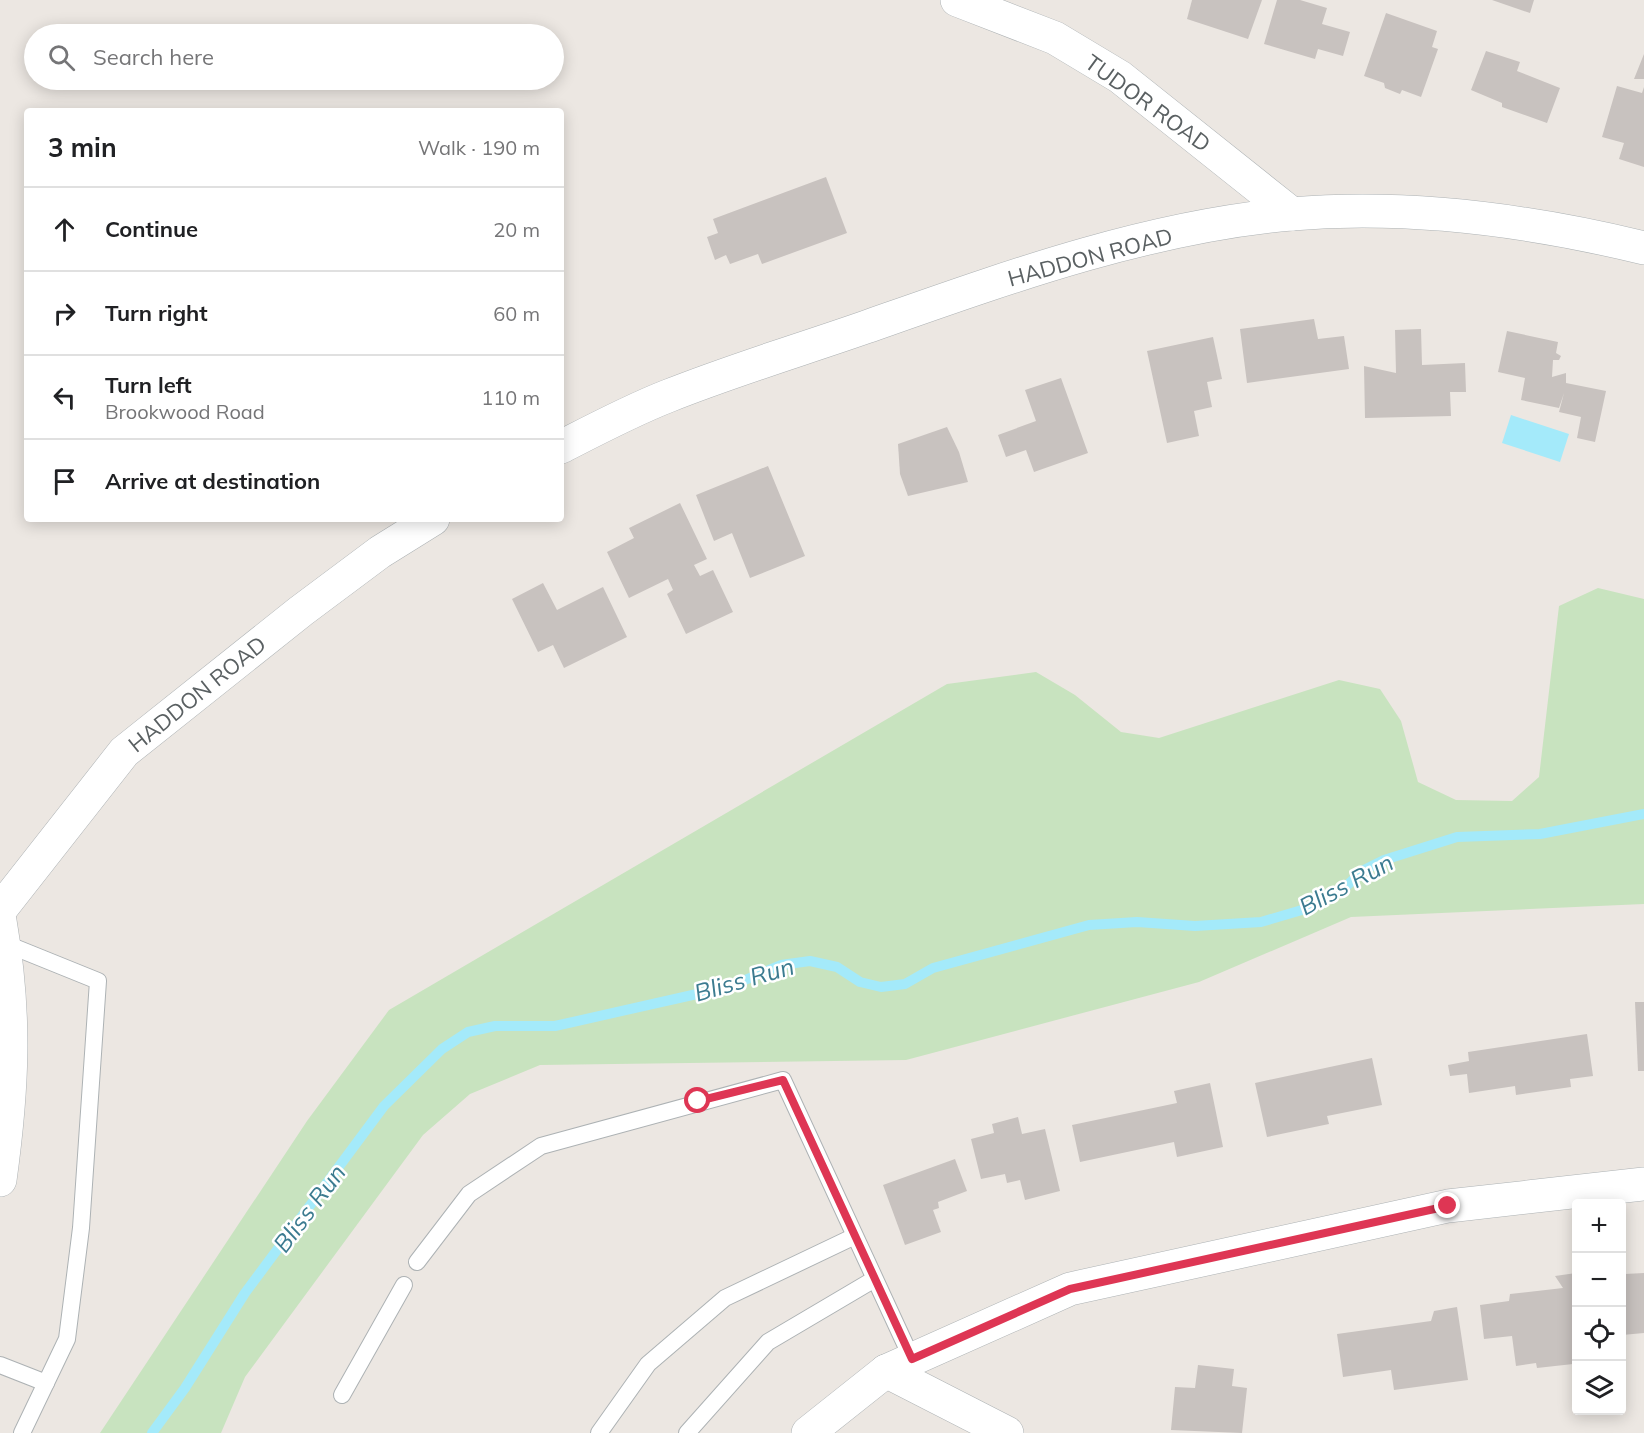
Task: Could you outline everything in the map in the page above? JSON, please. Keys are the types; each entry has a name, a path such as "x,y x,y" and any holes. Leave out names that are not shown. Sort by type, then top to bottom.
{"street":[{"name":"TUDOR ROAD","path":"957,0 1055,38 1120,77 1292,214"},
{"name":"HADDON ROAD","path":"564,446 667,396 961,293 1122,245 1218,224 1292,214 1392,212 1480,218 1579,232 1644,248"},
{"name":"HADDON ROAD","path":"0,910 124,752 310,604 380,552 428,522"},
{"path":"0,1180 11,1078 12,1020 2,932"},
{"path":"808,1433 899,1365 1070,1289 1448,1206 1644,1184"},
{"path":"899,1365 1007,1433"}],"lane":[{"path":"2,932 98,981 81,1228 67,1338 22,1433"},
{"path":"417,1262 469,1194 541,1146 783,1080 873,1280 899,1365"},
{"path":"599,1433 648,1364 725,1298 853,1237"},
{"path":"687,1433 768,1341 873,1280"},
{"path":"342,1395 404,1285"},
{"path":"0,1365 46,1383"}],"green space":[{"path":"1598,588 1644,599 1644,904 1351,917 1199,982 906,1060 540,1065 470,1094 423,1135 245,1377 221,1433 100,1433 307,1121 389,1010 947,684 1036,672 1075,695 1121,732 1159,738 1339,680 1380,689 1401,721 1418,782 1456,800 1512,801 1539,777 1559,606"}],"water":[{"path":"1511,415 1569,434 1560,462 1502,443"}],"building":[{"path":"1192,0 1262,0 1248,39 1187,19"},
{"path":"1277,0 1300,0 1327,8 1322,24 1350,32 1343,56 1318,49 1315,59 1264,44"},
{"path":"1492,0 1534,0 1530,13"},
{"path":"1386,13 1437,31 1432,47 1438,49 1421,97 1402,90 1400,94 1385,88 1384,83 1364,76"},
{"path":"1486,51 1520,62 1517,71 1560,88 1547,123 1502,107 1502,103 1471,90"},
{"path":"1644,54 1644,79 1634,79"},
{"path":"1617,86 1642,93 1644,87 1644,167 1619,159 1624,143 1602,137"},
{"path":"826,177 847,233 762,264 758,254 730,264 726,255 715,260 707,237 718,233 713,219"},
{"path":"1314,319 1318,339 1344,336 1349,369 1247,383 1240,329"},
{"path":"1421,329 1422,365 1465,363 1466,392 1450,392 1451,416 1365,418 1364,366 1396,373 1395,330"},
{"path":"1507,331 1558,342 1556,353 1561,356 1559,360 1553,360 1552,377 1566,373 1566,383 1606,391 1595,442 1577,438 1581,417 1559,412 1564,393 1559,408 1521,400 1525,378 1498,372"},
{"path":"1213,337 1222,379 1207,382 1212,407 1194,411 1199,436 1167,443 1147,351"},
{"path":"1061,378 1088,453 1034,472 1026,450 1006,457 998,435 1036,421 1025,390"},
{"path":"947,427 959,452 968,482 908,496 900,474 898,444"},
{"path":"768,466 805,556 750,578 732,533 714,541 696,495"},
{"path":"680,503 707,559 694,565 700,576 713,570 733,612 686,634 667,594 673,590 668,579 629,598 607,552 634,538 629,528"},
{"path":"543,583 557,610 603,587 627,637 564,668 553,645 538,652 512,599"},
{"path":"1635,1002 1644,1002 1644,1071 1638,1071"},
{"path":"1587,1034 1593,1076 1570,1079 1571,1087 1516,1095 1515,1086 1469,1093 1467,1074 1450,1076 1448,1065 1469,1061 1468,1052"},
{"path":"1372,1058 1382,1105 1327,1116 1329,1124 1267,1137 1255,1083"},
{"path":"1210,1083 1223,1147 1177,1157 1174,1142 1080,1162 1072,1125 1177,1103 1174,1091"},
{"path":"1018,1117 1022,1134 1045,1129 1060,1191 1025,1200 1020,1180 1007,1183 1005,1174 981,1179 971,1139 994,1133 992,1124"},
{"path":"955,1159 967,1191 938,1202 939,1208 933,1210 941,1232 905,1245 883,1185"},
{"path":"1644,1273 1644,1333 1626,1335 1626,1274"},
{"path":"1572,1274 1572,1364 1537,1368 1536,1363 1516,1366 1512,1336 1484,1339 1480,1305 1509,1301 1510,1294 1563,1288 1555,1276"},
{"path":"1457,1307 1468,1380 1394,1390 1391,1370 1343,1377 1337,1334 1431,1321 1434,1311"},
{"path":"1198,1365 1234,1369 1232,1386 1247,1388 1242,1433 1171,1430 1175,1387 1195,1388"}],"waterway":[{"name":"Bliss Run","path":"152,1433 185,1388 245,1293 384,1106 442,1049 468,1032 495,1026 555,1026 728,987 781,965 810,961 837,967 860,982 881,987 905,984 933,968 1089,925 1137,922 1195,926 1261,922 1312,907 1343,889 1364,870 1384,860 1457,837 1540,834 1644,814"}],"route":[{"path":"698,1101 783,1080 873,1280 912,1359 1070,1289 1448,1206"}]}
